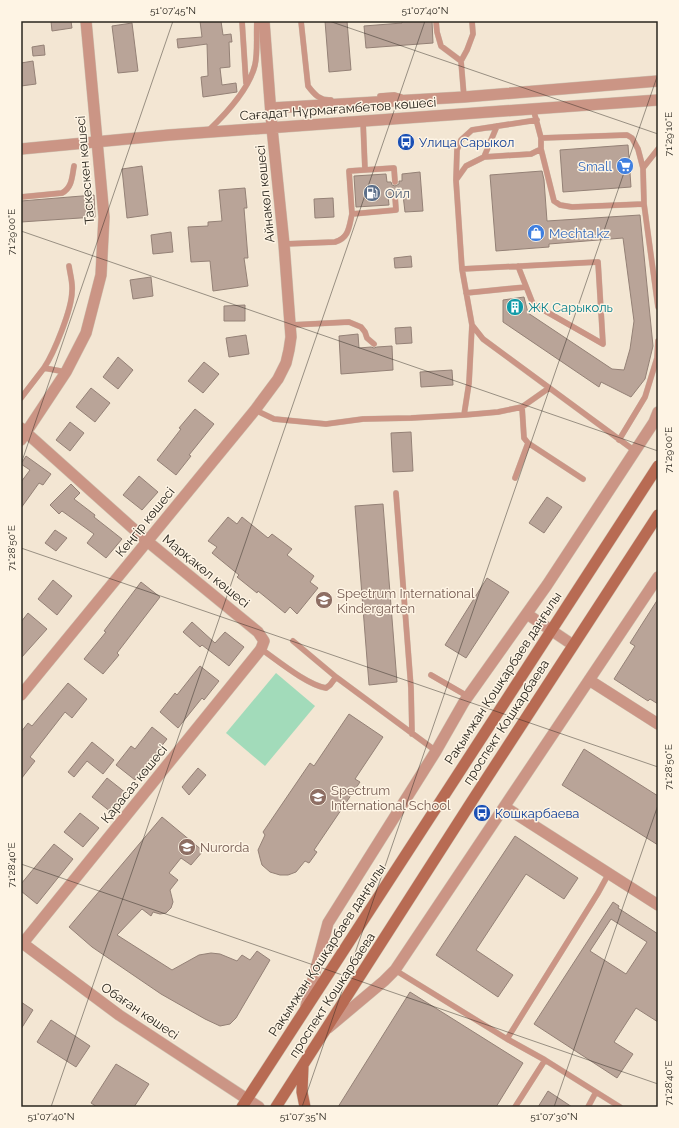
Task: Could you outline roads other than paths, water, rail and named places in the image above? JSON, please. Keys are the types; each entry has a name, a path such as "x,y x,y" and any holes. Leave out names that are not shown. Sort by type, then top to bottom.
{"main road":[{"name":"Рақымжан Қошқарбаев даңғылы","path":"245,1103 658,466"},
{"name":"проспект Кошкарбаева","path":"276,1107 572,645 658,515"},
{"path":"303,1066 302,1092 305,1107"}],"street":[{"name":"Таскескен көшесі","path":"23,434 66,372 86,334 101,275 104,217 86,21"},
{"name":"Айнакөл көшесі","path":"264,21 272,128 291,325 290,350 286,363"},
{"name":"Сағадат Нұрмағамбетов көшесі","path":"271,108 464,97 658,81"},
{"name":"Сағадат Нұрмағамбетов көшесі","path":"21,149 206,132 658,100"},
{"name":"Кеңгір көшесі","path":"21,695 255,410 278,379 286,363"},
{"path":"305,1011 328,923 436,751 464,702 547,585 654,422 658,412"},
{"name":"Марқакөл көшесі","path":"23,434 147,541 258,632 262,645"},
{"path":"326,1030 395,970 658,577"},
{"path":"527,614 572,645"},
{"name":"Қарасаз көшесі","path":"22,942 262,645"},
{"path":"589,680 658,724"},
{"path":"505,807 658,905"},
{"name":"Обаған көшесі","path":"22,942 119,1015 245,1103 259,1107"}],"lane":[{"path":"242,21 247,84"},
{"path":"243,34 246,21"},
{"path":"206,132 236,102 247,84 255,65 257,21"},
{"path":"301,21 308,86 320,98 328,100 394,95 417,100"},
{"path":"436,21 441,46 461,60"},
{"path":"464,97 461,60 467,50 473,34 472,21"},
{"path":"533,108 541,138 541,149 554,201 560,205 572,207 644,204"},
{"path":"464,415 469,383 472,325 462,269 456,180 457,150 461,140 472,130 536,120"},
{"path":"363,121 365,170"},
{"path":"484,158 497,126"},
{"path":"541,138 626,135 632,138 638,149 642,168 644,204 658,307"},
{"path":"456,180 466,166 484,158 531,154 541,149"},
{"path":"642,168 658,150"},
{"path":"21,197 62,193 67,190 70,184 74,166"},
{"path":"284,244 334,242 341,240 346,236 352,214 349,171 394,168 394,182"},
{"path":"352,214 396,210 396,196"},
{"path":"462,269 518,266 598,262 603,344 533,304 518,266"},
{"path":"21,398 50,358 70,305 72,291 69,266"},
{"path":"466,293 526,287"},
{"path":"291,325 349,322 361,327 365,332 366,338 374,344"},
{"path":"472,325 483,339 635,451"},
{"path":"619,440 645,397 657,358 658,341"},
{"path":"44,368 66,372"},
{"path":"255,410 274,419 326,424 363,419 464,415 498,412 522,407 549,388"},
{"path":"522,407 524,438 528,443 583,479"},
{"path":"515,478 528,443"},
{"path":"396,493 410,680 412,734"},
{"path":"293,641 336,677 436,751"},
{"path":"262,645 302,677 320,687 326,688 336,677"},
{"path":"431,675 469,697"},
{"path":"507,1039 609,873"},
{"path":"395,970 620,1107"},
{"path":"516,1107 545,1060"},
{"path":"588,1107 596,1092"}],"place":[{"name":"Улица Сарыкол","path":"406,142"},
{"name":"Small","path":"625,166"},
{"name":"Ойл","path":"372,193"},
{"name":"Mechta.kz","path":"536,233"},
{"name":"ЖК Сарыколь","path":"515,307"},
{"name":"Spectrum International Kindergarten","path":"324,600"},
{"name":"Spectrum International School","path":"318,797"},
{"name":"Кошкарбаева","path":"482,813"},
{"name":"Nurorda","path":"187,847"}]}
